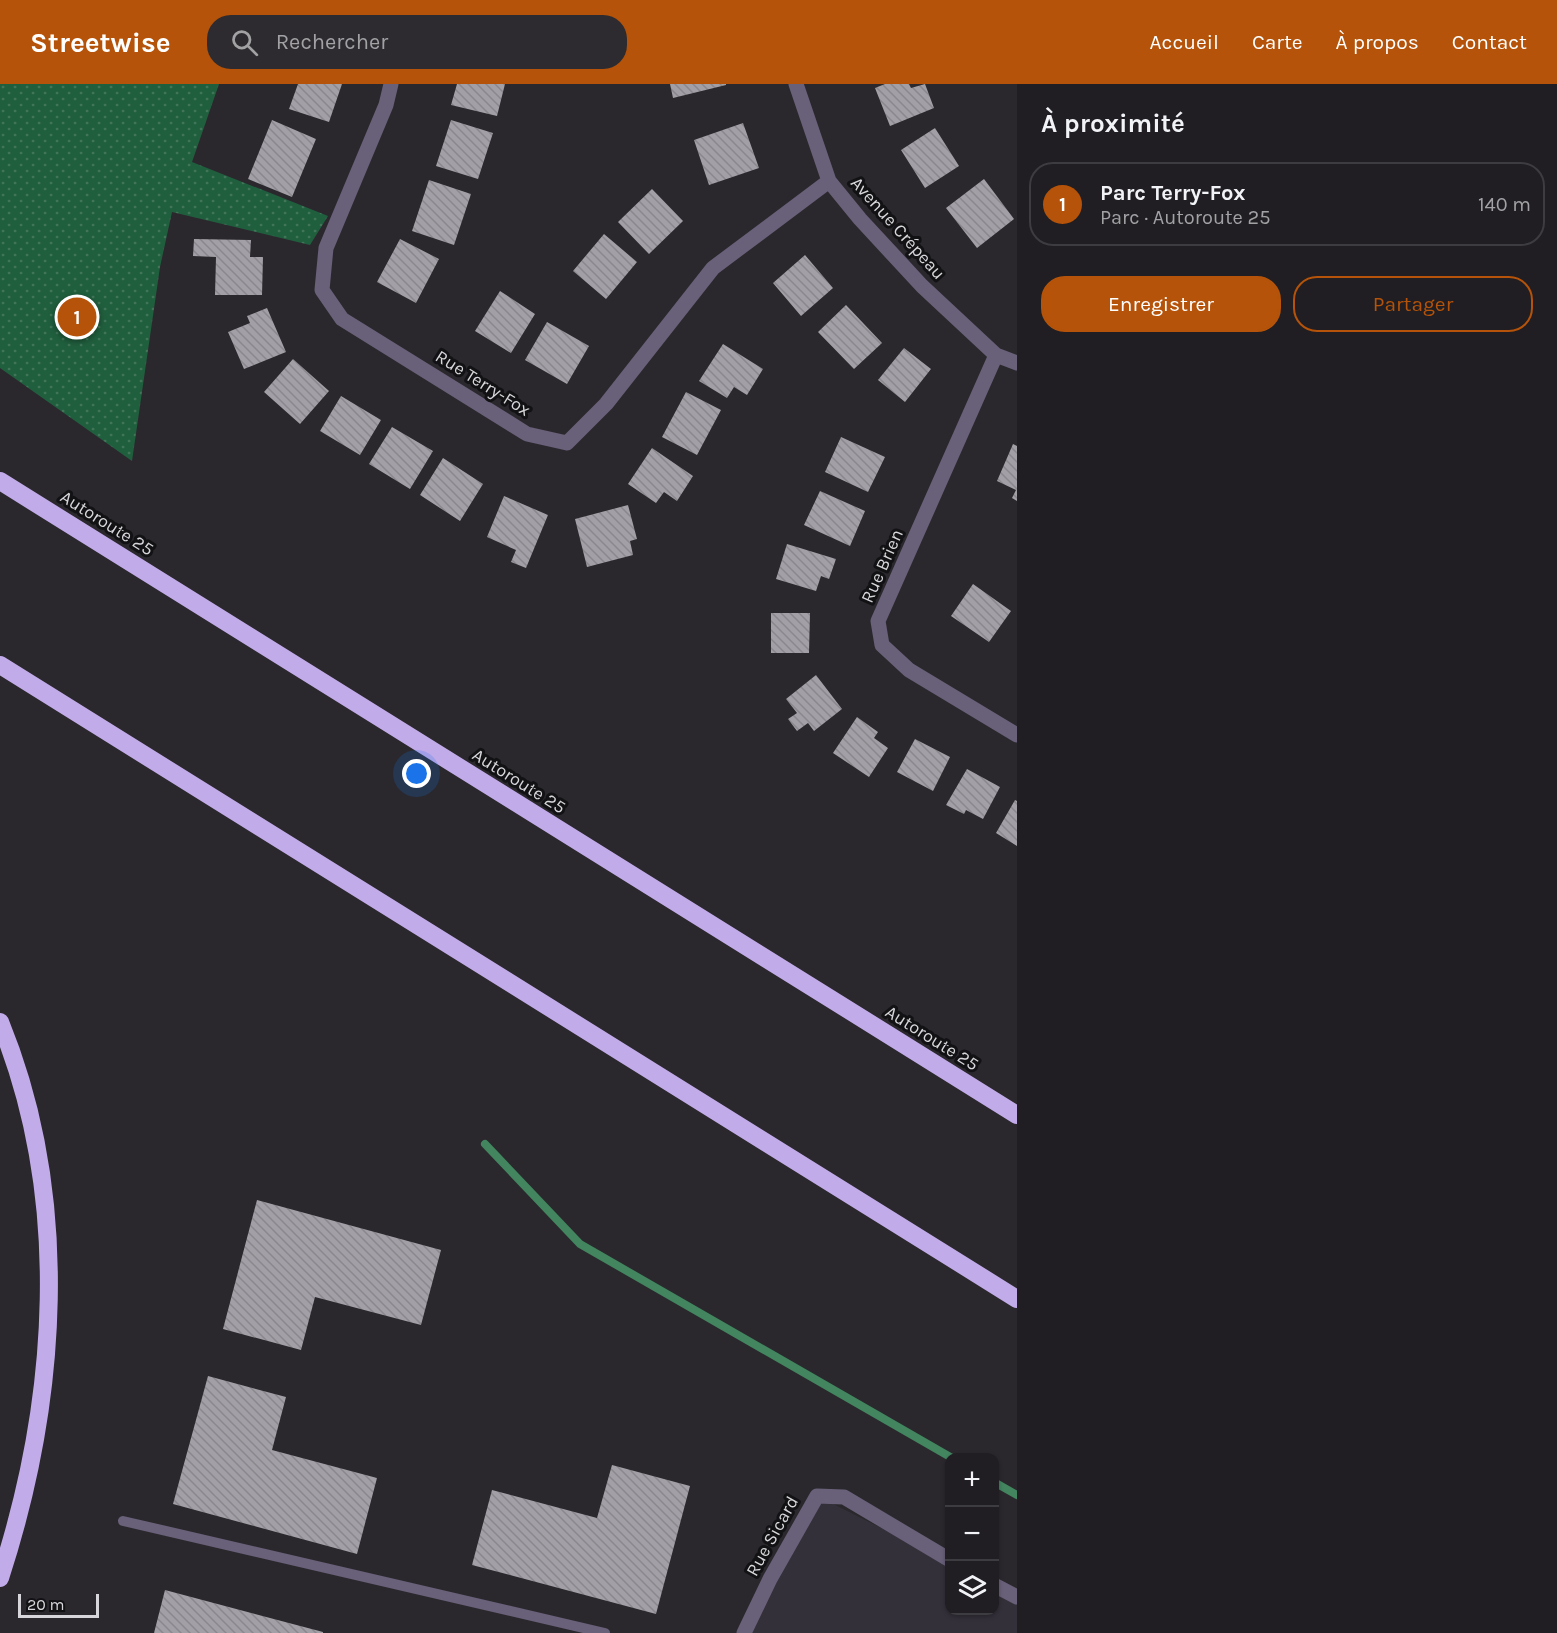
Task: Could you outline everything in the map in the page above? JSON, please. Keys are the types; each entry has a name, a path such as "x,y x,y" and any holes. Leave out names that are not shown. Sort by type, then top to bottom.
{"highway":[{"name":"Autoroute 25","path":"0,481 1017,1115"},
{"path":"0,665 1017,1299"},
{"path":"0,1022 21,1084 36,1145 44,1198 49,1282 45,1359 37,1424 26,1486 0,1578"}],"street":[{"name":"Rue Terry-Fox","path":"392,84 386,105 326,248 322,290 342,319 527,434 567,443 606,404 714,268 830,181"},
{"name":"Avenue Crépeau","path":"795,84 830,181 860,219 922,286 996,355 1017,363"},
{"name":"Rue Brien","path":"996,355 878,621 882,645 909,670 1017,735"},
{"name":"Rue Sicard","path":"744,1633 770,1579 817,1496 844,1497 945,1557"},
{"path":"999,1588 1017,1597"}],"lane":[{"path":"123,1521 605,1633"}],"shaded area":[{"path":"817,1496 945,1560 945,1615 999,1615 999,1587 1017,1597 1017,1633 745,1633"}],"green space":[{"path":"0,84 219,84 192,162 328,216 310,245 172,212 160,267 132,461 0,368"}],"building":[{"path":"298,84 342,84 329,122 289,109"},
{"path":"457,84 505,84 497,116 451,105"},
{"path":"670,84 726,84 726,85 673,98"},
{"path":"885,84 909,84 911,88 925,84 934,108 890,126 875,88"},
{"path":"272,120 316,139 292,197 248,179"},
{"path":"451,120 493,133 478,179 436,166"},
{"path":"743,123 759,168 709,185 694,140"},
{"path":"935,128 959,166 925,188 901,150"},
{"path":"984,179 1014,219 977,248 946,208"},
{"path":"429,180 471,194 454,245 412,231"},
{"path":"652,189 683,221 649,254 618,222"},
{"path":"604,234 637,262 606,299 573,271"},
{"path":"194,239 251,240 250,257 263,257 262,295 215,295 216,257 193,256"},
{"path":"400,239 439,259 416,303 377,282"},
{"path":"805,255 833,288 801,316 773,283"},
{"path":"500,291 535,314 511,353 475,331"},
{"path":"846,305 882,343 854,369 818,332"},
{"path":"267,308 286,352 244,369 228,332 250,323 247,316"},
{"path":"547,322 589,346 567,384 525,360"},
{"path":"723,344 763,369 747,395 734,387 727,398 699,381"},
{"path":"904,348 931,369 905,402 878,380"},
{"path":"293,359 329,391 300,424 264,392"},
{"path":"686,392 721,410 697,455 662,437"},
{"path":"341,396 381,420 360,455 320,431"},
{"path":"392,427 433,451 410,489 369,464"},
{"path":"841,437 885,457 868,492 825,472"},
{"path":"1013,444 1017,446 1017,501 1012,498 1016,490 997,481"},
{"path":"652,448 693,476 677,501 664,492 656,503 628,484"},
{"path":"443,458 483,484 460,521 420,495"},
{"path":"820,491 865,511 850,546 804,525"},
{"path":"504,496 548,515 526,568 511,562 516,550 487,537"},
{"path":"628,505 637,539 630,541 633,555 587,567 575,519"},
{"path":"787,544 836,559 829,579 821,576 816,591 776,579"},
{"path":"973,584 1011,611 989,642 951,616"},
{"path":"771,613 810,613 809,653 771,653"},
{"path":"816,675 842,709 814,731 808,723 797,731 788,719 797,713 786,699"},
{"path":"857,717 878,732 874,738 888,748 869,777 833,753"},
{"path":"915,739 950,757 933,791 897,772"},
{"path":"967,769 1000,787 983,819 966,810 964,814 946,805"},
{"path":"1015,800 1017,801 1017,846 996,833"},
{"path":"257,1200 441,1250 421,1325 315,1297 301,1350 223,1329"},
{"path":"208,1376 286,1397 272,1450 377,1478 357,1554 173,1504"},
{"path":"612,1465 690,1486 656,1614 472,1565 492,1490 597,1518"},
{"path":"165,1590 323,1632 323,1633 154,1633"}],"waterway":[{"path":"485,1144 580,1244 945,1454"},
{"path":"999,1485 1017,1495"}],"place":[{"name":"Parc Terry-Fox","path":"77,317"}]}
